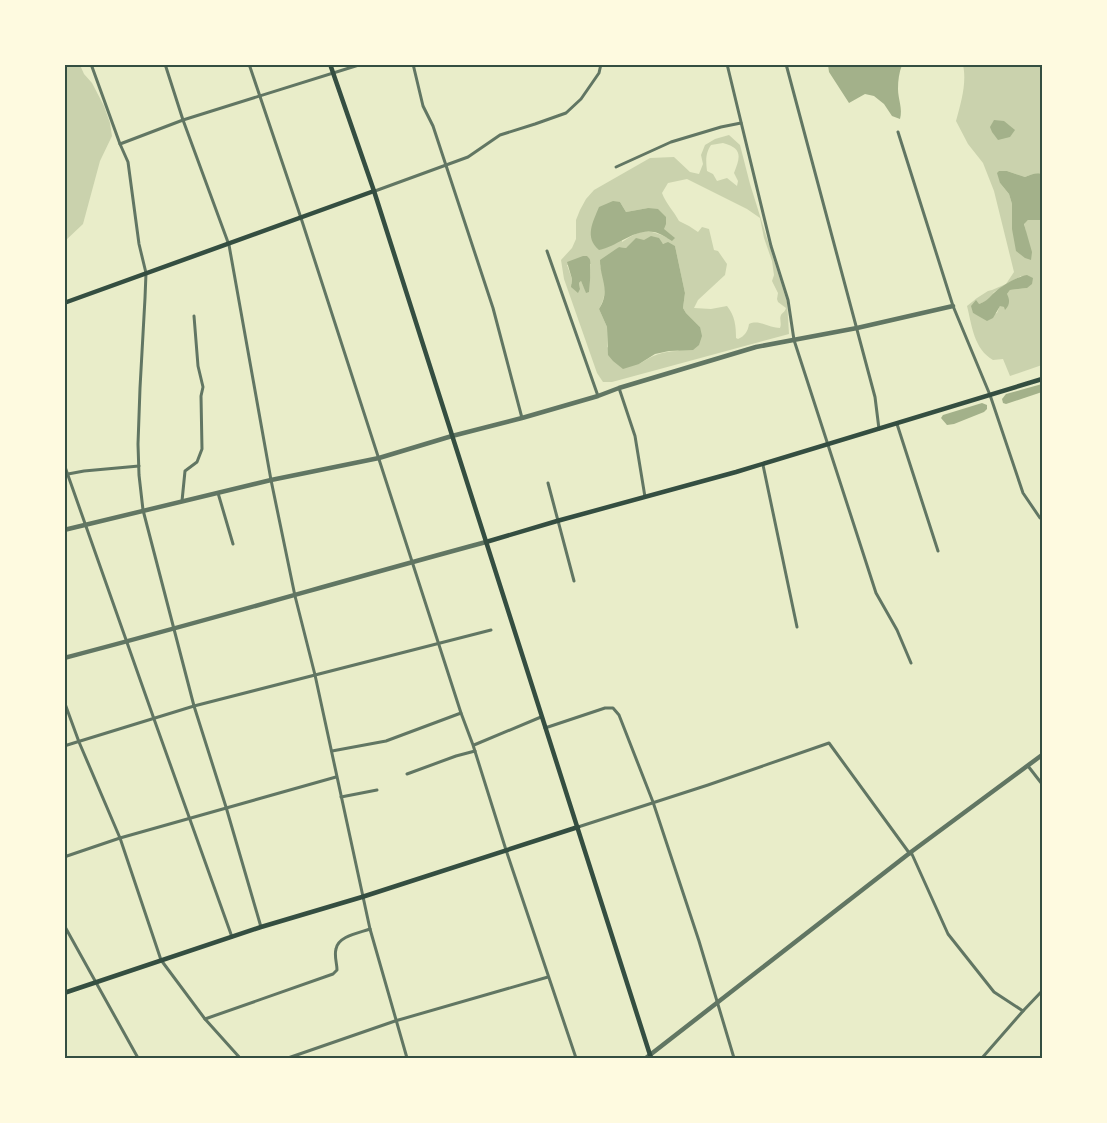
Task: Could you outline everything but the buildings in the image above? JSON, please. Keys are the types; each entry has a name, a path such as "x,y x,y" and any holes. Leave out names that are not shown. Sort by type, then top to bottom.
{"main road":[{"path":"330,64 374,191 578,827 649,1057"},
{"path":"64,303 374,191"},
{"path":"486,542 762,464 1042,379"},
{"path":"64,993 261,927 578,827"}],"street":[{"path":"91,64 128,162 139,244 146,273 140,388 139,466 143,510 194,706 261,927"},
{"path":"165,64 229,245 271,480 295,596 332,751 362,897 406,1059"},
{"path":"249,64 576,1059"},
{"path":"120,144 183,120 362,64"},
{"path":"413,64 423,106 433,126 493,308 522,418"},
{"path":"374,191 468,157 500,135 566,113 581,99 599,73 601,64"},
{"path":"727,64 771,246 788,300 794,340 876,593 897,630 911,663"},
{"path":"786,64 875,397 879,429"},
{"path":"616,167 671,142 741,123"},
{"path":"898,132 953,306 990,395 1023,493 1040,518"},
{"path":"547,251 598,396"},
{"path":"64,530 271,480 379,458 598,396 756,347 857,328 953,306"},
{"path":"182,501 185,471 197,462 202,449 201,396 203,387 198,366 194,316"},
{"path":"619,388 635,436 645,497"},
{"path":"897,424 938,551"},
{"path":"64,464 232,937"},
{"path":"762,464 797,627"},
{"path":"68,474 139,466"},
{"path":"548,483 574,581"},
{"path":"218,493 233,544"},
{"path":"64,658 486,542"},
{"path":"64,746 194,706 491,630"},
{"path":"64,701 120,838 161,960 205,1019 240,1059"},
{"path":"545,728 605,708 613,708 619,715 653,802 699,941 734,1059"},
{"path":"332,751 386,741 461,713"},
{"path":"473,745 542,717"},
{"path":"578,827 829,743 911,853 948,934 994,992 1023,1011"},
{"path":"407,774 475,751"},
{"path":"649,1057 911,853 1042,755"},
{"path":"1028,766 1042,784"},
{"path":"64,857 120,838 336,777"},
{"path":"341,796 377,790"},
{"path":"64,925 138,1059"},
{"path":"205,1019 333,974 337,970 335,953 341,941 370,929"},
{"path":"288,1059 395,1021 548,977"},
{"path":"982,1059 1042,991"}],"shaded area":[{"path":"65,64 80,65 92,83 104,106 112,136 100,161 83,224 65,241"},
{"path":"828,65 902,65 898,86 900,119 892,116 884,104 874,96 865,94 849,103 829,72"},
{"path":"963,65 1042,65 1042,174 1025,177 1007,171 1000,183 1009,194 1012,204 1012,229 1026,232 1024,223 1028,220 1042,220 1042,365 1010,376 1003,359 993,360 982,350 975,336 967,306 988,291 1006,284 1014,272 994,191 983,163 968,144 956,121 963,93","holes":["1021,276 1027,288 1010,290 1004,307 1000,305 997,313 983,317 973,313 979,304 987,301 994,292"]},
{"path":"994,120 1004,121 1015,130 1010,137 998,140 990,127"},
{"path":"729,135 740,145 787,302 789,334 612,382 603,382 597,373 564,279 561,260 572,248 576,239 576,220 580,210 594,190 650,158 674,157 690,172 699,174 703,164 701,155 705,145","holes":["723,143 737,150 739,157 734,173 738,181 737,186 727,178 717,181 713,174 707,171 706,161 711,145","687,179 747,209 760,218 772,261 774,275 772,281 778,293 777,299 786,308 780,317 780,328 761,323 749,324 746,333 738,339 733,317 727,306 711,309 694,308 698,300 725,275 727,264 718,251 714,250 709,229 702,227 698,232 679,221 662,193 668,183","620,202 626,212 648,208 663,229 674,238 672,240 652,232 641,232 622,242","644,240 675,246 685,293 683,308 700,327 678,351 657,354 639,364 607,347 607,327 599,309 604,298 605,287 600,265 619,247 626,248","591,264 589,292 586,292 581,281 580,289 571,284 572,279 567,265"]},
{"path":"999,171 1025,177 1042,174 1042,220 1028,220 1024,224 1032,252 1031,260 1016,251 1012,229 1012,204 1009,194 1000,183 997,173"},
{"path":"613,201 620,202 626,212 648,208 658,209 666,217 664,229 675,238 672,241 659,233 647,231 599,250 592,240 592,224 599,207"},
{"path":"651,236 659,238 663,244 668,242 675,246 685,293 683,308 700,327 702,336 699,345 693,350 655,354 639,364 623,369 608,355 607,327 599,309 605,290 600,260 619,247 626,248 636,238 644,240"},
{"path":"587,256 590,260 589,292 586,293 581,281 578,293 571,287 572,279 567,262"},
{"path":"1027,275 1033,278 1032,284 1027,288 1010,290 1007,294 1009,304 1005,310 1000,306 993,318 987,321 973,313 971,306 976,300 979,304 982,303 1006,284"},
{"path":"1042,384 1042,392 1003,403 1002,399 1006,394"},
{"path":"982,403 987,405 984,412 954,424 947,425 941,418 943,415"}]}
